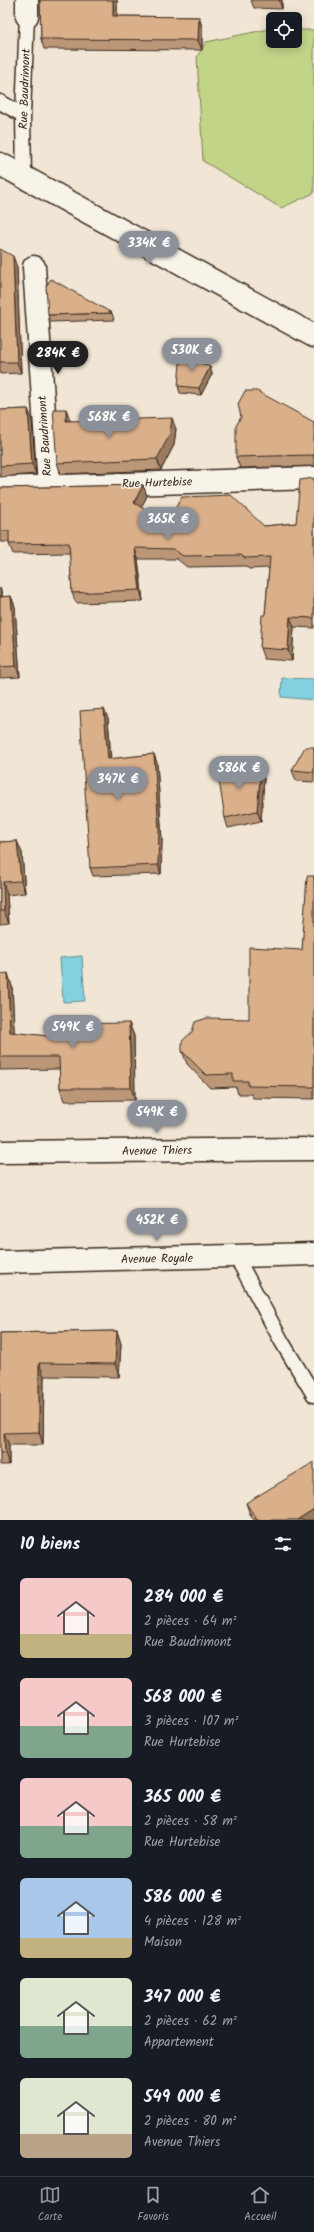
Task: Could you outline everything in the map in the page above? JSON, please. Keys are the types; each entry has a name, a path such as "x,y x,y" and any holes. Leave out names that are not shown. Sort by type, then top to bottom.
{"street":[{"path":"0,164 314,336"},
{"name":"Rue Baudrimont","path":"34,267 48,486"},
{"name":"Rue Hurtebise","path":"0,488 314,478"},
{"name":"Avenue Thiers","path":"0,1152 314,1149"},
{"name":"Avenue Royale","path":"0,1262 237,1258 314,1254"}],"lane":[{"name":"Rue Baudrimont","path":"24,178 23,114 27,8"},
{"path":"0,102 23,114"},
{"path":"237,1258 282,1342 314,1395"}],"green space":[{"path":"266,30 266,48 302,48 302,30 314,30 314,193 281,208 203,161 197,57 206,42"}],"water":[{"path":"282,678 314,679 314,700 281,697"},
{"path":"82,956 85,1001 63,1002 60,958"}],"building":[{"path":"40,0 113,0 113,16 199,17 198,40 41,39"},
{"path":"0,249 13,256 17,362 0,362"},
{"path":"51,279 112,313 48,315 46,286"},
{"path":"181,352 210,367 199,388 178,386"},
{"path":"245,391 257,391 314,422 314,456 236,457 236,426 241,417 238,404"},
{"path":"28,409 32,464 0,466 0,410"},
{"path":"53,409 66,409 66,421 172,418 170,434 157,459 57,463"},
{"path":"314,478 314,618 290,617 288,650 260,648 262,615 265,615 270,557 245,558 241,555 183,556 173,549 135,548 140,590 72,593 69,543 9,544 9,531 0,531 0,488 143,485 134,503 167,522 182,497 231,495 264,526 296,523 300,480"},
{"path":"11,596 16,666 0,667 0,597"},
{"path":"104,709 108,759 154,754 159,831 158,865 90,868 80,711"},
{"path":"305,747 314,747 314,772 292,770"},
{"path":"246,765 246,768 261,769 257,811 225,818 217,768"},
{"path":"17,841 21,881 3,882 4,911 0,911 0,842"},
{"path":"307,876 314,876 314,1087 248,1086 248,1081 233,1081 233,1074 206,1075 182,1051 182,1041 192,1032 195,1022 207,1018 249,1019 249,947 302,950"},
{"path":"8,973 10,1032 59,1037 59,1024 129,1023 131,1088 60,1088 59,1057 0,1057 0,974"},
{"path":"117,1331 115,1364 39,1363 39,1432 4,1433 5,1453 0,1453 0,1333"},
{"path":"314,1462 314,1509 297,1520 257,1520 246,1503"}]}
